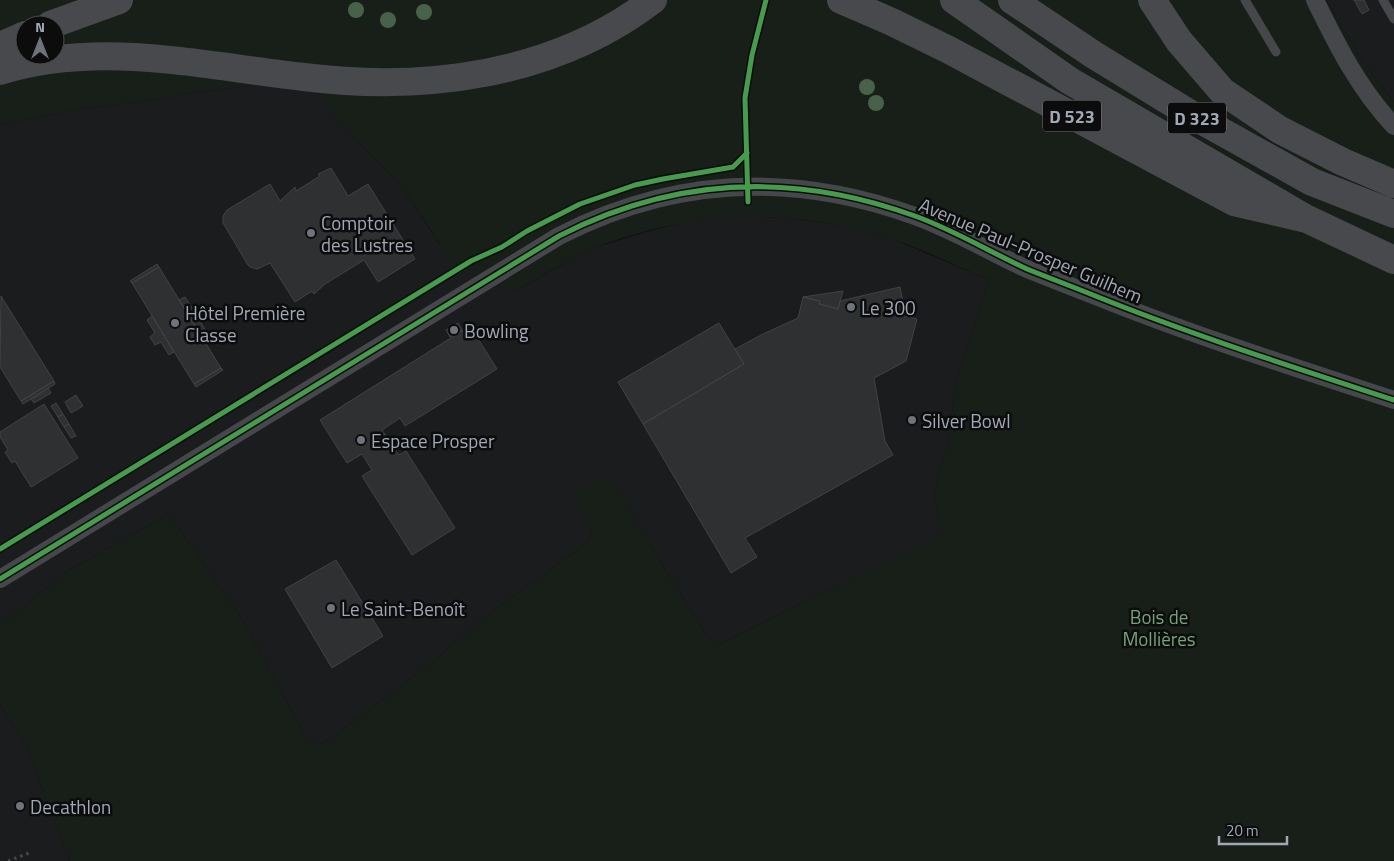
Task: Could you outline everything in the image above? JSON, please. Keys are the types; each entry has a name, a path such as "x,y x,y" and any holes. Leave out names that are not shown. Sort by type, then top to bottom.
{"highway":[{"path":"65,20 119,0"},
{"path":"0,71 12,67 62,59 135,56 210,64 305,78 402,83 451,79 505,69 574,47 629,18 653,0"},
{"name":"D 523","path":"841,0 949,50 1234,202 1307,220"},
{"name":"D 323","path":"954,0 1070,81 1307,220 1394,260"},
{"name":"D 323","path":"1012,0 1094,55 1192,115 1312,182 1394,214"},
{"path":"1152,0 1179,41 1222,91 1280,130 1343,162 1394,184"},
{"path":"0,46 15,39"}],"street":[{"path":"1315,0 1362,88 1394,126"},
{"name":"Avenue Paul-Prosper Guilhem","path":"0,579 559,236 622,208 686,192 749,187 789,188 845,195 883,205 917,217 1027,269 1161,322 1394,400"}],"lane":[{"path":"1245,0 1276,52"},
{"path":"1383,0 1394,19"}],"path":[{"path":"8,861 29,853"}],"shaded area":[{"path":"1326,0 1394,0 1394,102 1363,62"},
{"path":"277,85 317,91 335,117 403,188 439,244 515,291 590,249 685,222 735,216 788,218 846,226 890,238 989,280 956,383 947,451 937,478 935,496 938,516 945,533 874,571 823,592 718,645 708,638 609,475 590,525 591,534 588,542 481,620 430,664 327,741 318,745 309,741 244,622 169,514 66,572 0,626 0,125 81,109 140,102 189,93"},
{"name":"Decathlon","path":"0,705 26,745 70,861 0,861"}],"green space":[{"name":"Bois de Mollières","path":"0,0 1326,0 1363,62 1394,102 1394,861 70,861 26,745 0,705 0,626 66,572 169,514 244,622 309,741 318,745 327,741 430,664 481,620 588,542 591,530 587,518 572,495 609,474 708,638 718,645 823,592 874,570 944,533 938,516 935,496 937,478 947,451 956,383 989,280 914,247 851,228 813,221 739,217 665,226 628,236 588,251 515,291 454,266 403,188 335,117 316,91 277,85 241,87 81,109 0,125"}],"building":[{"path":"1354,0 1364,0 1369,10 1362,14"},
{"path":"331,168 348,196 368,184 415,259 378,282 364,260 325,284 314,294 312,291 295,302 270,263 257,269 248,265 223,223 223,216 227,210 270,184 280,201 295,187 296,191 320,176 318,174"},
{"path":"157,264 159,267 132,283 130,281"},
{"path":"159,267 221,368 194,384 132,283"},
{"path":"900,287 906,316 917,319 906,361 874,378 885,441 893,455 745,538 757,557 731,573 643,424 744,364 735,349 798,318 803,297 820,301 819,304 838,309 840,301"},
{"path":"843,291 838,309 819,304 820,301 803,297"},
{"path":"1,296 54,381 21,401 0,367"},
{"path":"185,297 194,311 198,308 204,316 199,319 207,333 201,336 179,300"},
{"path":"152,316 174,352 169,355 161,342 155,345 150,337 155,333 147,320"},
{"name":"Bowling","path":"458,323 462,330 450,337 446,330"},
{"path":"719,323 744,364 643,424 618,382"},
{"name":"Espace Prosper","path":"470,326 497,369 405,426 400,418 382,430 399,455 406,451 455,528 412,555 362,476 372,470 362,454 347,463 320,420"},
{"path":"221,368 223,370 196,387 194,384"},
{"path":"54,381 55,384 23,404 21,401"},
{"path":"48,388 51,393 34,403 31,399"},
{"path":"76,395 83,406 71,413 65,402"},
{"path":"56,403 63,414 58,417 51,406"},
{"path":"44,404 78,458 31,487 15,461 12,463 5,452 8,450 0,437 0,432"},
{"path":"63,414 69,424 64,427 58,417"},
{"path":"69,424 76,436 71,438 64,427"},
{"path":"336,560 383,636 332,668 285,589"}],"cycle path":[{"path":"748,202 745,98 752,55 766,0"},
{"path":"0,549 471,261 502,247 527,231 580,204 635,185 733,167 747,153"},
{"path":"0,579 559,236 602,216 646,202 690,192 735,187 780,187 824,192 870,202 915,216 958,234 1027,269 1130,310 1394,400"}],"place":[{"name":"Comptoir des Lustres","path":"311,233"},
{"name":"Le 300","path":"851,307"},
{"name":"Hôtel Première Classe","path":"175,323"},
{"name":"Bowling","path":"454,330"},
{"name":"Silver Bowl","path":"912,420"},
{"name":"Espace Prosper","path":"361,440"},
{"name":"Le Saint-Benoît","path":"331,608"},
{"name":"Decathlon","path":"20,806"}]}
